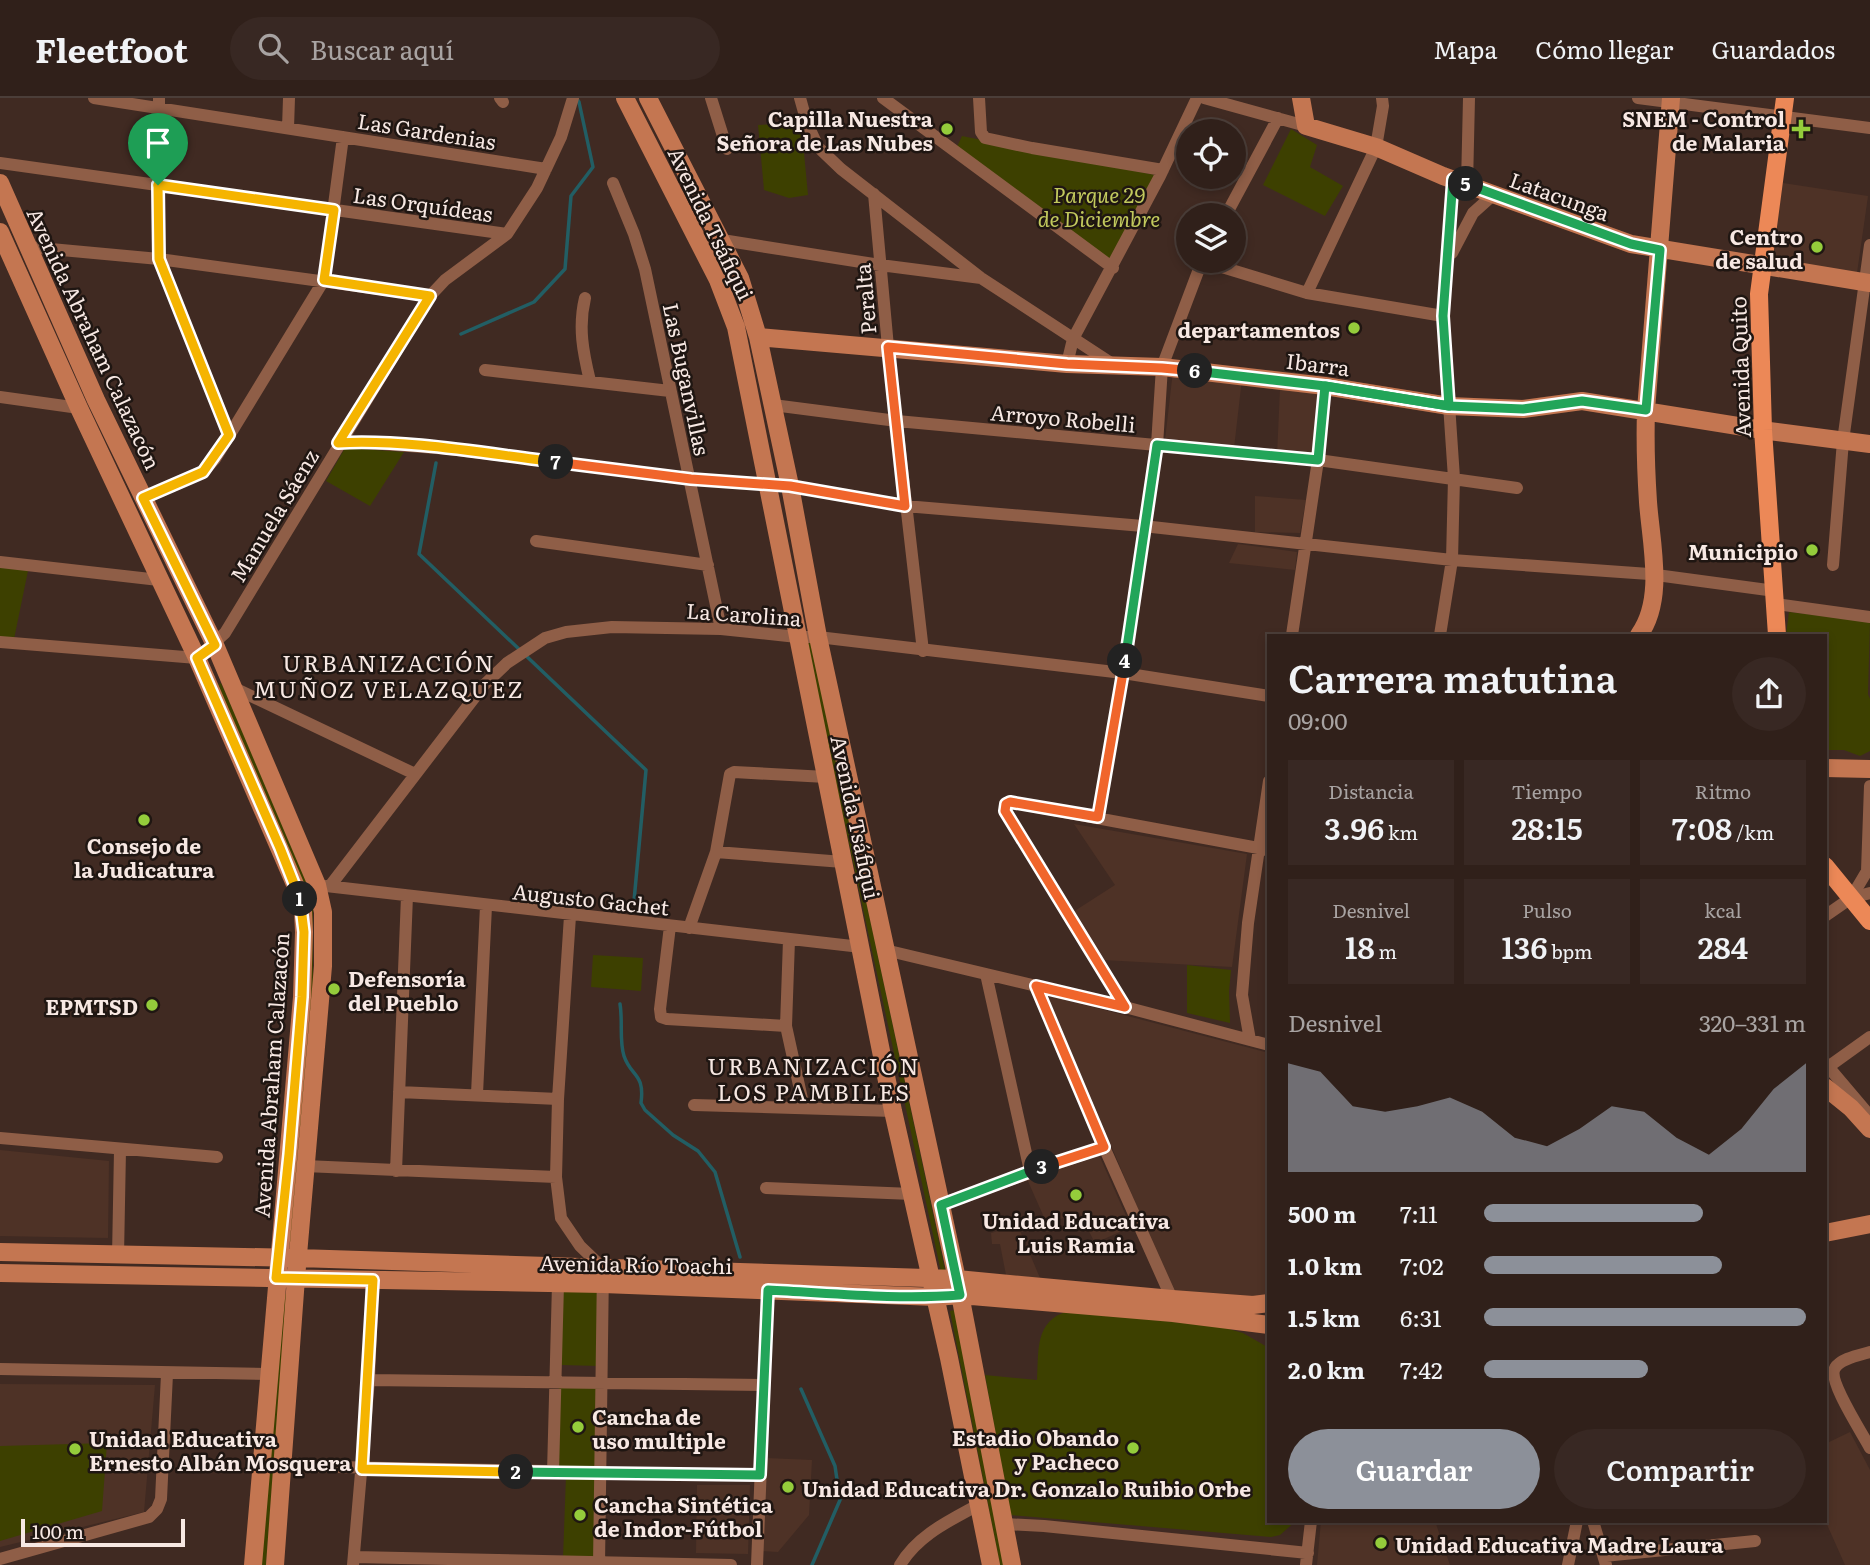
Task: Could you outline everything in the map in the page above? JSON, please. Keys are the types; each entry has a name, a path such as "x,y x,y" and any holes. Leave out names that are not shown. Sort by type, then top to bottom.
{"main road":[{"name":"Avenida Tsáfiqui","path":"625,98 718,280 736,327 893,1111 934,1288 991,1565"},
{"name":"Avenida Tsáfiqui","path":"648,98 740,278 758,337 790,486 818,637 958,1287 1012,1565"},
{"path":"1301,98 1306,125"},
{"name":"Avenida Quito","path":"1777,634 1763,430 1759,293 1785,98"},
{"path":"1640,634 1651,608 1654,575 1648,501 1646,410 1671,101"},
{"name":"Latacunga","path":"1306,125 1376,147 1493,195 1631,244 1867,282"},
{"name":"Avenida Abraham Calazacón","path":"0,183 96,400 215,645 324,886 323,966 275,1565"},
{"name":"Avenida Abraham Calazacón","path":"0,232 79,408 197,658 287,863 303,910 302,997 253,1565"},
{"name":"Ibarra","path":"758,337 1067,364 1162,368 1325,386 1449,406 1523,409 1582,401 1870,444"},
{"path":"1827,768 1870,769"},
{"path":"1827,868 1870,921"},
{"path":"1827,1088 1870,1129"},
{"path":"1827,1234 1869,1223"},
{"name":"Avenida Río Toachi","path":"0,1252 298,1258 603,1276 934,1288"},
{"name":"Avenida Río Toachi","path":"0,1273 558,1284 603,1276 768,1290 958,1287 1253,1305 1267,1303"},
{"name":"Avenida Río Toachi","path":"958,1287 1267,1325"},
{"path":"1240,1321 1267,1335"}],"street":[{"name":"Las Gardenias","path":"94,98 159,103 288,128 546,169"},
{"path":"288,128 289,98"},
{"path":"710,98 727,149"},
{"path":"800,98 818,147 841,169 981,278 1114,366"},
{"path":"883,98 1113,268"},
{"path":"979,98 981,132 985,138 1163,170"},
{"path":"1067,364 1073,338 1113,268 1197,98"},
{"name":"Latacunga","path":"1204,98 1306,125"},
{"path":"1307,293 1376,147 1382,98"},
{"path":"1440,634 1452,560 1454,478 1443,316 1469,98"},
{"path":"1638,98 1870,128"},
{"name":"Manuela Sáenz","path":"197,658 215,645 225,633 338,443 430,296 445,280 507,234 526,208 561,137 572,100"},
{"path":"159,103 159,259 229,435"},
{"path":"1232,203 1278,118"},
{"path":"143,498 203,472 229,435 324,280 344,137"},
{"name":"Las Orquídeas","path":"0,163 507,234"},
{"name":"Las Buganvillas","path":"613,183 645,269 721,629"},
{"name":"Peralta","path":"874,194 905,506 923,651"},
{"path":"1448,259 1473,213 1493,195"},
{"path":"722,240 981,278"},
{"path":"1833,565 1843,441 1870,245"},
{"path":"29,247 159,259 430,296"},
{"path":"1098,817 1123,673 1157,445 1162,368 1198,273"},
{"path":"1241,273 1307,293 1443,316"},
{"path":"584,298 580,318 581,344 590,381"},
{"path":"485,370 670,391"},
{"path":"1292,634 1318,460 1325,386"},
{"path":"0,397 79,408"},
{"name":"Arroyo Robelli","path":"773,405 897,421 1318,460 1517,488"},
{"path":"338,443 449,449 691,479 790,486 905,506 1143,526 1452,560 1654,575 1870,617"},
{"path":"536,541 708,565"},
{"path":"0,562 159,580"},
{"name":"La Carolina","path":"324,886 484,685 507,663 545,638 566,632 612,627 721,629 818,637 1123,673 1267,696"},
{"path":"0,642 197,658"},
{"path":"232,687 415,774"},
{"path":"689,928 716,852 728,779 734,772 826,777"},
{"path":"1851,898 1867,871 1870,786"},
{"path":"1125,1007 1005,811 1006,804 1010,802 1098,817 1263,849"},
{"path":"1250,1040 1242,996 1248,923 1263,849 1267,804"},
{"path":"716,852 843,862"},
{"name":"Augusto Gachet","path":"324,886 861,947"},
{"path":"1827,915 1851,898 1870,893"},
{"path":"396,1171 407,896"},
{"path":"477,1094 486,906"},
{"path":"570,916 558,1098 556,1177 561,1218 603,1276 599,1564"},
{"path":"670,926 661,1017 786,1026"},
{"path":"789,940 786,1026 804,1108"},
{"path":"885,950 1125,1007 1267,1044"},
{"path":"986,974 1030,1171"},
{"path":"1036,986 1172,1299"},
{"path":"1870,1037 1827,1065 1870,1116"},
{"path":"399,1092 558,1098"},
{"path":"694,1105 893,1111"},
{"path":"0,1138 217,1157"},
{"path":"941,1205 1030,1171 1104,1147"},
{"path":"118,1256 120,1150"},
{"path":"305,1166 556,1177"},
{"path":"766,1188 912,1194"},
{"path":"373,1280 369,1380 354,1561 731,1565"},
{"path":"553,1472 558,1284"},
{"path":"757,1565 768,1290"},
{"path":"1870,1352 1842,1361 1833,1373 1836,1387 1870,1448"},
{"path":"0,1369 269,1374"},
{"path":"0,1559 149,1517 157,1509 161,1499 167,1374"},
{"path":"369,1380 763,1385"},
{"path":"281,1466 760,1475"},
{"path":"900,1565 917,1543 932,1531 978,1505"},
{"path":"1004,1524 1307,1559 1311,1523"},
{"path":"1568,1565 1577,1523"},
{"path":"1593,1523 1605,1560 1755,1541"}],"shaded area":[{"path":"1783,183 1868,196 1857,273 1771,260"},
{"path":"1173,371 1242,379 1234,448 1165,440"},
{"path":"1280,389 1319,394 1319,456 1277,456"},
{"path":"1255,496 1306,500 1300,533 1255,532"},
{"path":"1238,544 1297,552 1295,570 1229,563"},
{"path":"1074,824 1247,854 1232,967 1103,960 1073,912 1115,885"},
{"path":"1047,995 1267,1052 1267,1295 1255,1300 1175,1296"},
{"path":"0,1150 109,1161 108,1238 0,1236"},
{"name":"Unidad Educativa Luis Ramia","path":"1099,1155 1131,1227 1095,1243 1079,1212 1047,1224 1027,1179"},
{"path":"1018,1226 1040,1278 1006,1275 1000,1244 992,1244 991,1233"},
{"name":"Unidad Educativa Ernesto Albán Mosquera","path":"0,1384 155,1385 144,1512 0,1547"},
{"path":"1850,1432 1870,1470 1870,1565 1845,1565 1826,1523 1827,1443"},
{"name":"Unidad Educativa Dr. Gonzalo Ruibio Orbe","path":"766,1458 812,1460 809,1515 778,1552 762,1551"},
{"name":"Unidad Educativa Dr. Gonzalo Ruibio Orbe","path":"697,1485 750,1485 748,1554 696,1553"},
{"name":"Unidad Educativa Madre Laura","path":"1321,1523 1436,1523 1450,1565 1317,1565"}],"green space":[{"path":"758,125 798,125 802,132 808,195 789,198 764,190"},
{"path":"1291,129 1317,145 1310,167 1343,186 1325,216 1263,185"},
{"name":"Parque 29 de Diciembre","path":"962,136 1160,176 1113,268 955,151"},
{"path":"345,448 404,452 370,506 326,481"},
{"path":"0,562 29,566 13,644 0,642"},
{"path":"1789,612 1870,621 1870,751 1860,756 1844,750 1827,750 1827,634 1786,634"},
{"path":"811,642 945,1270 941,1272 806,643"},
{"path":"221,683 284,823 310,892 313,908 313,996 293,1245 288,1245 309,926 217,685"},
{"path":"593,955 643,958 641,991 591,987"},
{"path":"1187,965 1231,970 1230,1023 1187,1013"},
{"path":"563,1290 600,1290 599,1366 561,1365"},
{"path":"282,1294 287,1294 266,1565 260,1565"},
{"path":"955,1310 1005,1565 1000,1565 950,1311"},
{"name":"Estadio Obando y Pacheco","path":"1069,1311 1222,1327 1243,1333 1267,1347 1267,1523 1294,1523 1280,1535 1271,1537 1010,1515 985,1375 1037,1380 1041,1338 1044,1329 1058,1315"},
{"name":"Cancha de uso multiple","path":"559,1386 599,1387 597,1468 557,1467"},
{"path":"107,1443 102,1511 0,1541 0,1446"},
{"name":"Cancha Sintética de Indor-Fútbol","path":"566,1476 596,1477 594,1558 563,1558"}],"waterway":[{"path":"461,334 534,302 565,269 571,196 593,167 577,99"},
{"path":"436,463 419,554 646,770 634,901"},
{"path":"620,1004 624,1056 639,1080 641,1103 645,1110 673,1135 698,1151 715,1172 740,1257"},
{"path":"801,1389 835,1466 840,1500 812,1565"}],"place":[{"name":"Capilla Nuestra Señora de Las Nubes","path":"947,129"},
{"name":"SNEM - Control de Malaria","path":"1801,129"},
{"name":"Centro de salud","path":"1817,247"},
{"name":"departamentos","path":"1354,328"},
{"name":"Municipio","path":"1812,550"},
{"name":"Consejo de la Judicatura","path":"144,820"},
{"name":"Defensoría del Pueblo","path":"334,989"},
{"name":"EPMTSD","path":"152,1005"},
{"name":"Unidad Educativa Luis Ramia","path":"1076,1195"},
{"name":"Cancha de uso multiple","path":"578,1427"},
{"name":"Estadio Obando y Pacheco","path":"1133,1448"},
{"name":"Unidad Educativa Ernesto Albán Mosquera","path":"75,1449"},
{"name":"Unidad Educativa Dr. Gonzalo Ruibio Orbe","path":"788,1487"},
{"name":"Cancha Sintética de Indor-Fútbol","path":"580,1515"},
{"name":"Unidad Educativa Madre Laura","path":"1381,1543"}],"district":[{"name":"URBANIZACIÓN MUÑOZ VELAZQUEZ","path":"389,675"},
{"name":"URBANIZACIÓN LOS PAMBILES","path":"814,1078"}],"route":[{"path":"158,185 159,259 229,435 215,459 203,472 143,498 215,645 197,658 298,889 303,910 302,997 285,1205 276,1278 373,1280 362,1469 760,1475 768,1290 886,1296 960,1295 941,1205 1030,1171 1104,1147 1036,986 1125,1007 1005,811 1006,804 1010,802 1098,817 1123,673 1157,445 1318,460 1325,386 1449,406 1443,316 1453,179 1631,244 1660,250 1646,410 1582,401 1523,409 1449,406 1387,396 1325,386 1162,368 1067,364 888,347 905,506 790,486 691,479 449,449 338,443 430,296 324,280 334,210 158,185"}]}
